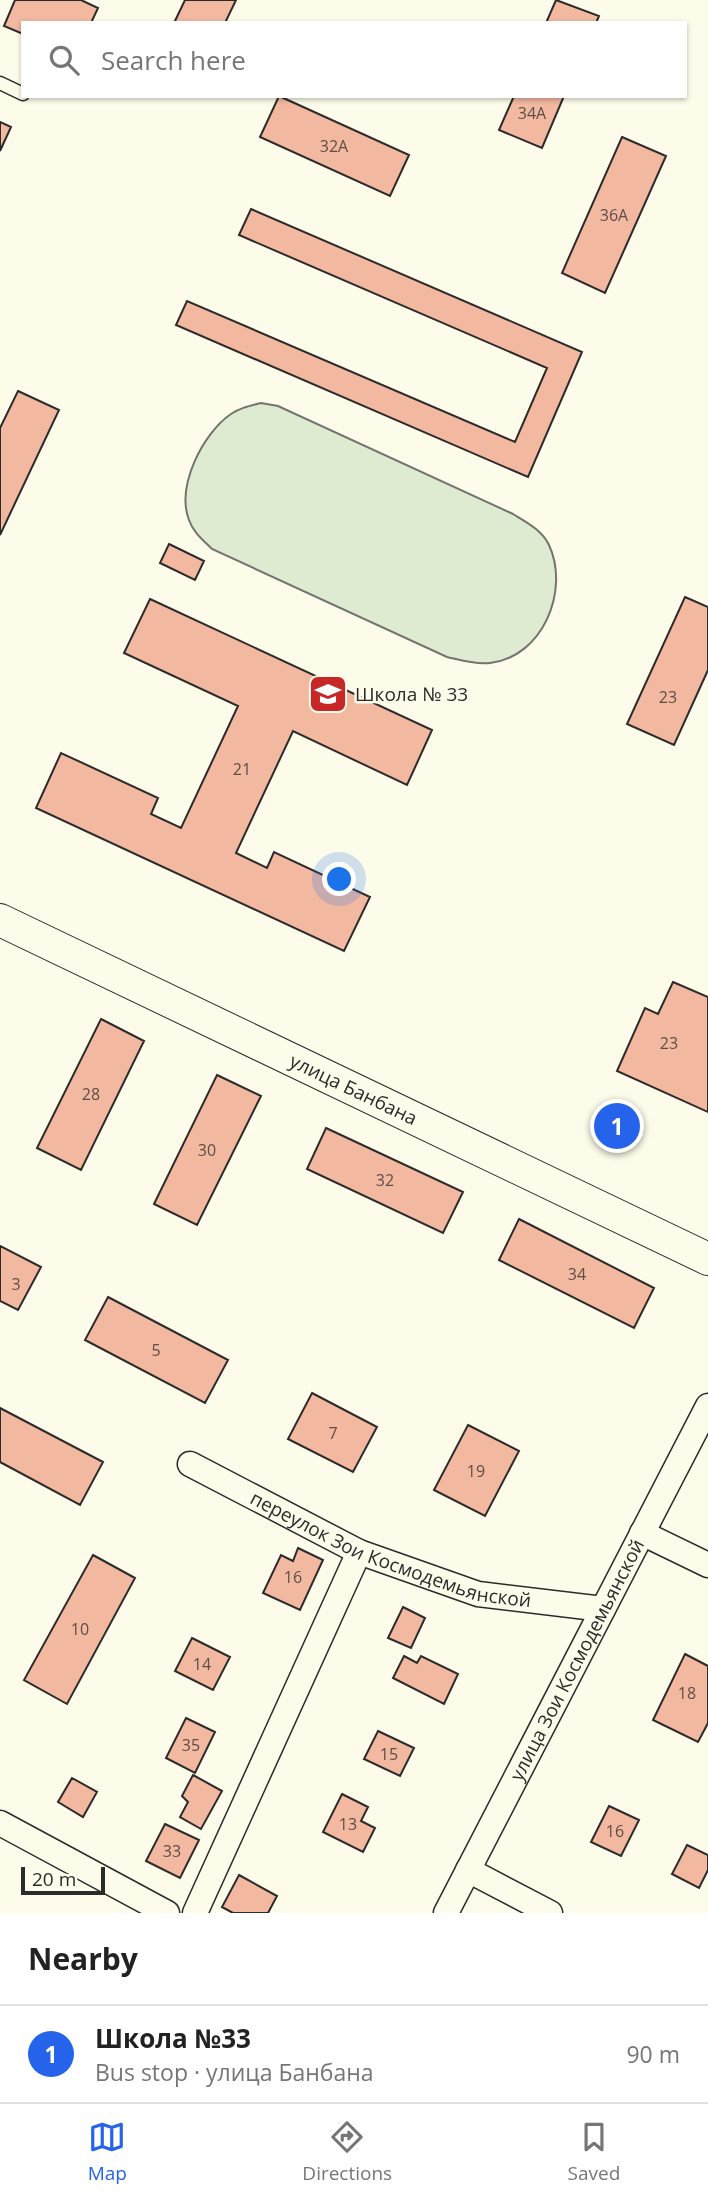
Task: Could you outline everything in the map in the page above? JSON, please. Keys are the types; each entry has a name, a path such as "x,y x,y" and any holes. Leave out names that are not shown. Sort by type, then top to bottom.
{"street":[{"name":"улица Банбана","path":"0,920 708,1259"},
{"name":"улица Зои Космодемьянской","path":"446,1913 708,1406"},
{"name":"переулок Зои Космодемьянской","path":"190,1464 359,1552 478,1594 603,1609"},
{"path":"642,1533 708,1565"},
{"path":"195,1913 359,1552"},
{"path":"0,1823 167,1913"},
{"path":"468,1870 550,1913"}],"lane":[{"path":"0,83 21,93"}],"green space":[{"path":"261,403 278,406 513,514 538,531 549,545 555,563 556,582 554,601 537,635 525,648 509,658 490,663 474,663 447,657 212,549 189,520 186,492 189,477 202,447 221,423 238,410"}],"building":[{"path":"15,0 81,0 98,8 92,21 21,21 21,33 4,26"},
{"path":"185,0 236,0 226,21 175,21"},
{"path":"556,0 599,16 597,21 547,21"},
{"path":"278,98 283,98 409,155 390,196 260,137"},
{"path":"513,98 563,98 542,148 499,130"},
{"path":"0,122 11,127 0,151"},
{"path":"622,137 666,156 605,293 562,273"},
{"path":"251,209 582,352 528,477 176,325 187,301 515,442 547,368 239,235"},
{"path":"18,391 59,410 0,535 0,428"},
{"path":"169,544 204,561 195,580 160,563"},
{"path":"685,597 708,607 708,670 674,745 627,724"},
{"path":"150,599 432,730 407,785 293,731 236,853 267,868 274,852 370,897 344,951 36,808 61,753 158,798 151,814 181,828 238,706 124,653"},
{"path":"673,982 708,997 708,1112 617,1071 645,1008 658,1014"},
{"path":"101,1019 144,1041 81,1170 37,1148"},
{"path":"217,1075 261,1096 197,1225 154,1204"},
{"path":"326,1128 463,1192 443,1233 307,1169"},
{"path":"519,1219 654,1288 634,1328 499,1260"},
{"path":"0,1246 41,1267 18,1310 0,1301"},
{"path":"108,1297 228,1360 205,1403 85,1340"},
{"path":"312,1393 377,1427 353,1472 288,1439"},
{"path":"0,1408 103,1462 80,1505 0,1462"},
{"path":"468,1425 519,1451 485,1516 434,1490"},
{"path":"298,1548 323,1560 300,1610 263,1593 281,1555 293,1561"},
{"path":"93,1555 135,1578 67,1704 24,1680"},
{"path":"403,1607 425,1618 411,1648 388,1638"},
{"path":"192,1638 230,1657 213,1690 175,1671"},
{"path":"685,1654 708,1666 708,1723 698,1742 653,1720"},
{"path":"404,1656 417,1663 421,1656 458,1674 444,1704 393,1678"},
{"path":"186,1718 215,1732 195,1773 166,1758"},
{"path":"378,1731 414,1748 400,1776 364,1759"},
{"path":"193,1775 222,1791 201,1829 180,1817 188,1802 182,1796"},
{"path":"72,1778 97,1792 83,1817 58,1802"},
{"path":"342,1794 368,1807 361,1821 375,1828 363,1852 323,1832"},
{"path":"609,1806 639,1820 621,1856 591,1842"},
{"path":"165,1824 199,1840 180,1878 146,1861"},
{"path":"687,1845 708,1855 708,1870 699,1888 672,1874"},
{"path":"239,1875 277,1896 268,1913 233,1913 222,1907"}],"place":[{"name":"Школа № 33","path":"328,694"},
{"name":"Школа №33","path":"617,1126"}]}
